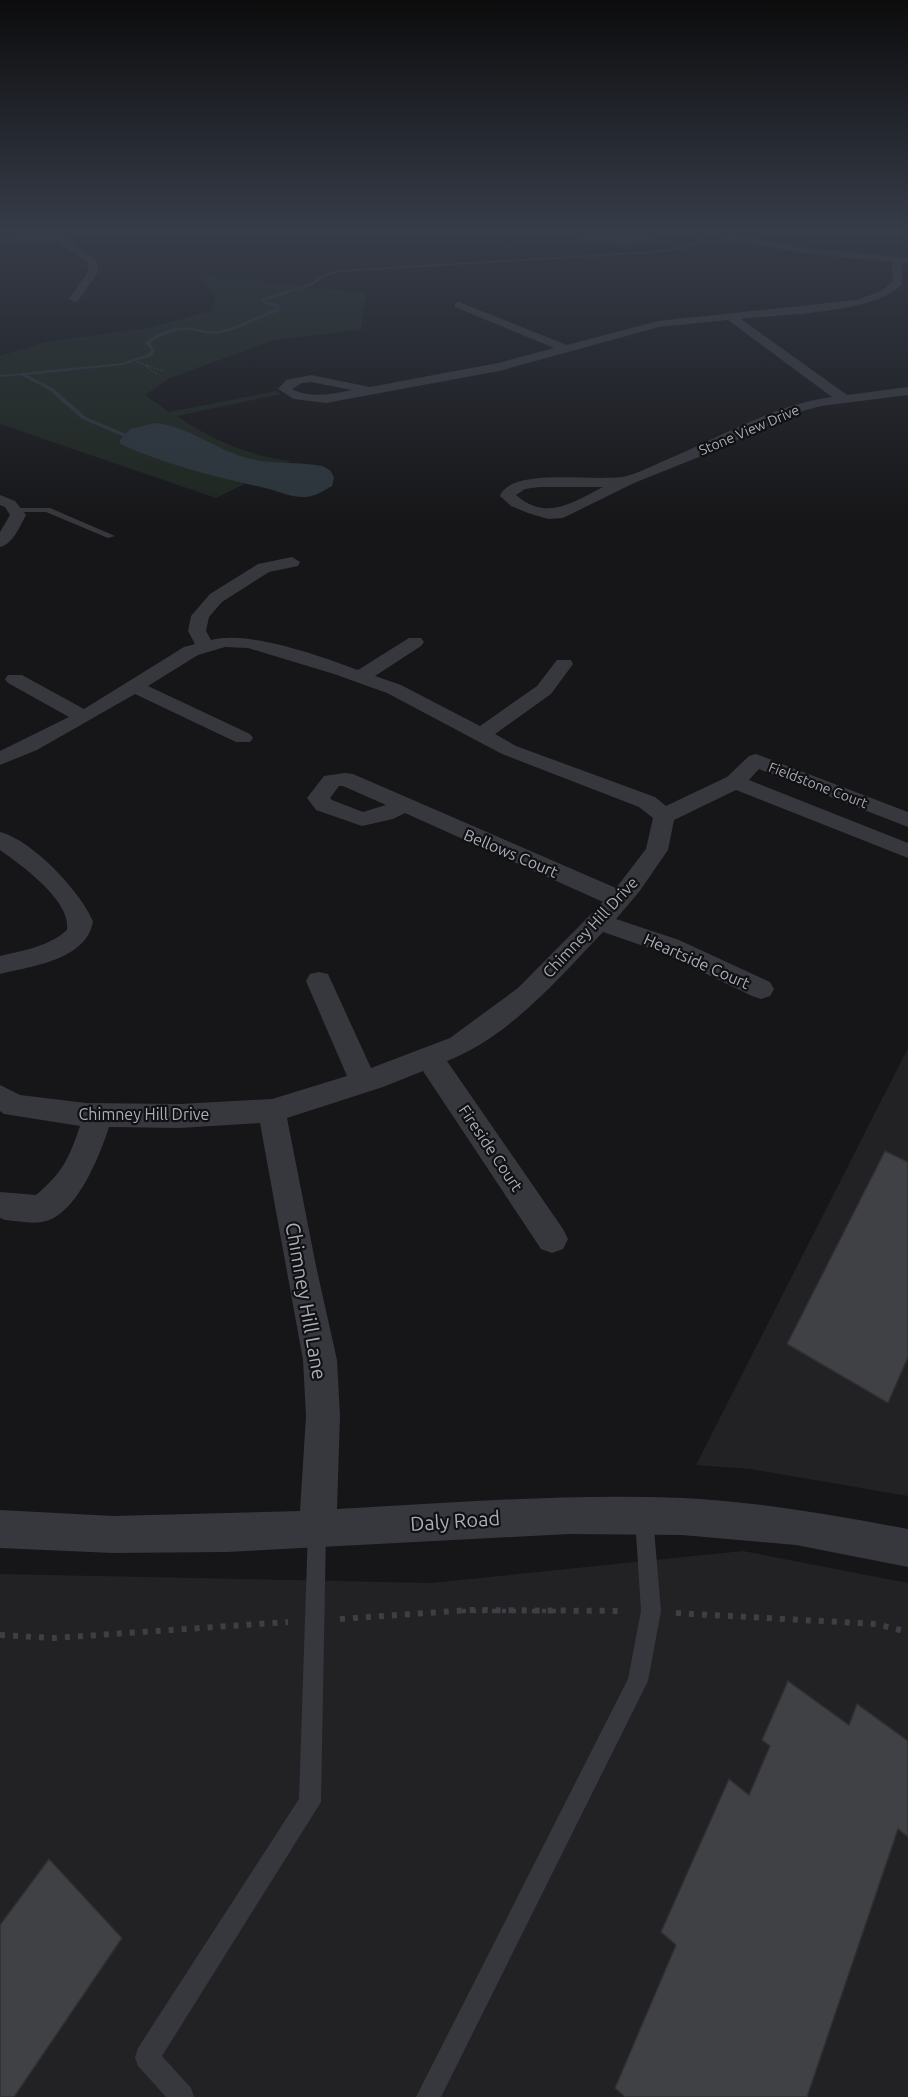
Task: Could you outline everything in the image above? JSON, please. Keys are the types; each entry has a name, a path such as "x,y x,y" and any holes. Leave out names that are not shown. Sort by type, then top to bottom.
{"street":[{"path":"511,327 566,350"},
{"path":"368,390 308,378 291,383 284,389 296,396 316,400 499,367 648,327"},
{"path":"746,327 844,399"},
{"name":"Stone View Drive","path":"629,480 591,483 534,482 520,484 510,490 508,496 516,503 533,510 549,514 563,513 629,480 709,448 787,411 820,402 908,391"},
{"path":"0,500 10,504 18,515 11,529 0,542"},
{"path":"205,646 197,631 200,616 216,598 264,568 292,562"},
{"path":"0,759 84,717 178,658 205,646 225,642 249,643 394,689 509,750 647,802 664,816"},
{"path":"360,677 415,642"},
{"path":"481,735 544,690 564,664"},
{"path":"15,679 84,717"},
{"path":"133,686 243,738"},
{"name":"Fieldstone Court","path":"664,816 735,782 756,760 908,820"},
{"name":"Fieldstone Court","path":"735,782 908,851"},
{"name":"Bellows Court","path":"403,806 619,899"},
{"name":"Chimney Hill Drive","path":"0,1096 14,1106 98,1115 180,1116 272,1111 363,1082 460,1045 527,995 599,922 657,850 664,816"},
{"path":"0,839 22,854 66,895 80,915 82,924 79,932 60,946 0,965"},
{"name":"Heartside Court","path":"599,922 670,946 761,989"},
{"path":"319,981 363,1082"},
{"name":"Fireside Court","path":"429,1057 552,1239"},
{"name":"Chimney Hill Lane","path":"272,1111 300,1266 320,1360 323,1416 316,1530"},
{"path":"0,1205 42,1209 68,1186 86,1153 98,1115"},
{"name":"Daly Road","path":"0,1529 67,1535 168,1536 316,1530 556,1514 644,1515 771,1523 879,1540 908,1548"}],"lane":[{"path":"15,510 47,510 111,536"},
{"path":"428,2097 638,1681 651,1611 644,1515"},
{"path":"182,2097 147,2057 310,1802 316,1530"}],"path":[{"path":"137,362 163,371"},
{"path":"146,365 158,375"},
{"path":"0,1635 54,1638 470,1610 651,1611 876,1624 908,1632"}],"shaded area":[{"path":"361,327 361,330 274,340 170,378 145,395 169,412 276,391 281,394 177,416 231,446 261,456 291,461 216,498 0,424 0,356 45,342 147,328"},
{"path":"155,423 179,428 247,458 266,462 322,466 330,470 334,477 332,486 313,496 295,496 189,469 120,444 120,440 130,429"},
{"path":"908,1048 908,1496 751,1469 696,1465"},
{"path":"743,1551 908,1583 908,2097 0,2097 0,1574 431,1583"}],"building":[{"path":"885,1151 908,1162 908,1357 888,1403 787,1344"},
{"path":"788,1681 849,1725 857,1704 908,1741 908,1837 898,1829 807,2097 625,2097 615,2088 676,1945 661,1932 729,1779 749,1795 770,1746 762,1740"},
{"path":"49,1859 122,1938 14,2097 0,2097 0,1925"}],"waterway":[{"path":"0,376 123,364 150,355 153,350 147,343 156,336 181,329 207,333 221,332 234,327"},
{"path":"23,375 51,389 84,418 136,440"}]}
